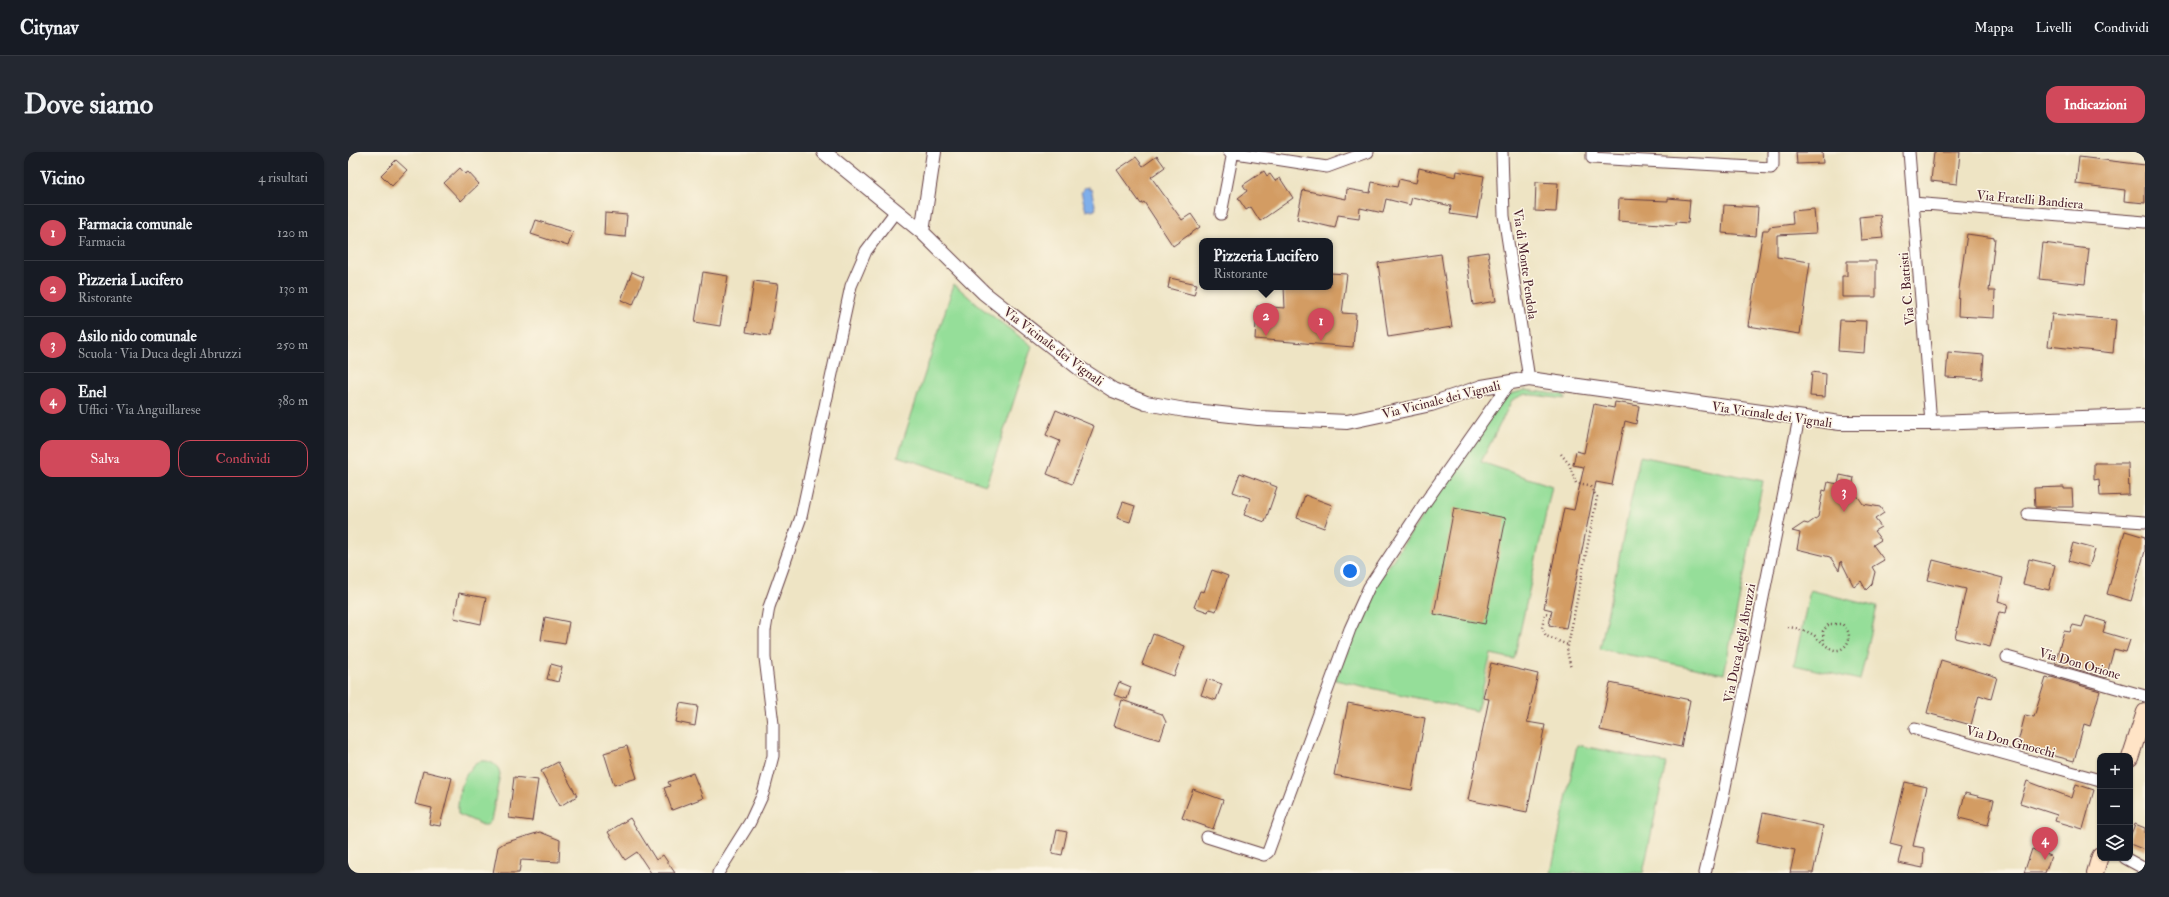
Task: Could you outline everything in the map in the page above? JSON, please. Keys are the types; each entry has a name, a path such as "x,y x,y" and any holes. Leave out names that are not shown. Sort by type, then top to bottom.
{"main road":[{"path":"2132,753 2145,712"},
{"path":"2095,873 2099,861"}],"street":[{"name":"Via Vicinale dei Vignali","path":"824,152 922,232 984,293 1079,368 1113,390 1146,403 1185,410 1251,417 1348,422 1431,404 1482,387 1529,379 1840,423 1931,423 2145,416"},
{"path":"922,232 934,152"},
{"path":"1221,214 1232,152 1327,167 1368,152"},
{"name":"Via di Monte Pendola","path":"1502,152 1504,216 1529,379"},
{"path":"1592,152 1592,158 1771,168 1773,165 1773,152"},
{"name":"Via C. Battisti","path":"1909,152 1931,423"},
{"name":"Via Fratelli Bandiera","path":"1913,203 2017,213 2145,222"},
{"path":"718,873 750,822 763,794 773,756 773,724 765,658 765,631 769,607 802,510 851,286 866,250 896,211"},
{"path":"1208,837 1264,855 1268,852 1350,629 1369,587 1424,504 1510,382"},
{"name":"Via Duca degli Abruzzi","path":"1705,873 1724,792 1799,418"},
{"path":"2028,514 2145,522"},
{"name":"Via Don Orione","path":"2007,657 2145,696"},
{"name":"Via Don Gnocchi","path":"1915,729 2097,779"},
{"path":"2130,861 2145,869"}],"path":[{"path":"1561,454 1569,464 1576,483 1589,485 1596,497 1567,651 1571,669"},
{"path":"1551,614 1545,613 1542,628 1546,636 1568,645"},
{"path":"1788,627 1810,632 1824,643 1836,650 1844,647 1849,640 1848,631 1842,624 1829,624 1823,631 1824,643"}],"green space":[{"path":"954,284 979,306 1032,346 986,485 898,456"},
{"path":"1525,390 1564,395 1566,399 1525,394 1512,400 1481,462 1552,486 1514,659 1491,654 1477,711 1335,680 1377,583 1504,396"},
{"path":"1640,456 1763,481 1724,674 1600,649"},
{"path":"1810,590 1877,607 1860,680 1794,665"},
{"path":"1577,745 1666,763 1643,873 1551,873"},
{"path":"481,761 488,761 494,764 498,768 500,774 491,821 487,825 483,825 458,814 462,783 470,770"}],"water":[{"path":"1089,187 1089,190 1091,189 1096,209 1086,211 1081,192 1083,191 1083,188"}],"building":[{"path":"1796,152 1822,152 1823,163 1797,164"},
{"path":"1934,152 1960,152 1957,184 1931,181"},
{"path":"1157,156 1165,167 1151,177 1182,220 1191,214 1200,227 1173,246 1144,202 1141,204 1117,170 1136,157 1143,166"},
{"path":"2079,157 2145,165 2145,203 2124,201 2125,190 2076,184"},
{"path":"396,160 407,170 392,186 381,175"},
{"path":"460,168 465,174 468,172 479,184 461,201 444,183"},
{"path":"1419,168 1456,177 1457,171 1484,176 1477,218 1450,214 1451,206 1412,197 1410,205 1386,199 1383,213 1360,208 1359,218 1338,215 1335,228 1297,219 1303,190 1346,199 1347,189 1370,193 1372,182 1397,187 1399,179 1416,183"},
{"path":"1264,171 1267,176 1270,174 1275,181 1280,178 1293,198 1260,221 1251,207 1246,210 1238,198 1247,191 1243,185"},
{"path":"1536,182 1558,183 1556,212 1535,211"},
{"path":"1668,198 1690,200 1688,223 1676,222 1675,225 1618,221 1619,199 1668,201"},
{"path":"1724,205 1758,207 1756,236 1722,233"},
{"path":"1814,209 1816,233 1777,235 1777,257 1810,262 1800,334 1748,326 1763,230 1769,230 1769,227 1793,224 1792,211"},
{"path":"605,213 627,215 625,237 604,235"},
{"path":"1880,215 1883,238 1861,240 1859,217"},
{"path":"536,220 573,232 568,246 531,234"},
{"path":"1967,234 1995,238 1989,291 1995,291 1994,318 1958,316 1959,289"},
{"path":"2043,243 2089,249 2085,284 2039,279"},
{"path":"1488,252 1496,301 1473,305 1466,255"},
{"path":"1441,254 1452,327 1388,337 1378,263"},
{"path":"1847,261 1876,261 1876,297 1842,297 1842,276 1847,276"},
{"path":"632,272 644,277 633,305 621,300"},
{"path":"703,272 728,276 720,326 695,322"},
{"path":"1333,273 1347,274 1342,313 1356,314 1353,347 1255,339 1257,306 1285,308 1284,290 1333,290"},
{"path":"1170,278 1197,284 1194,295 1168,288"},
{"path":"754,281 778,284 770,336 746,332"},
{"path":"2052,314 2116,320 2113,353 2048,346"},
{"path":"1840,320 1866,321 1864,353 1838,351"},
{"path":"1948,352 1984,355 1982,379 1946,377"},
{"path":"1812,372 1826,374 1825,397 1810,396"},
{"path":"1615,402 1639,406 1636,424 1625,421 1612,485 1596,482 1566,628 1549,625 1552,610 1544,608 1564,508 1574,510 1584,467 1573,465 1576,451 1584,453 1594,404 1614,408"},
{"path":"1056,410 1094,426 1072,484 1047,474 1060,441 1046,435"},
{"path":"2094,463 2128,463 2129,495 2100,496 2099,479 2094,480"},
{"path":"1240,473 1277,487 1265,522 1244,515 1250,498 1233,492"},
{"path":"1840,475 1854,478 1852,488 1863,504 1880,507 1884,513 1875,519 1881,527 1874,531 1881,540 1873,545 1884,560 1872,567 1875,572 1872,584 1866,590 1861,581 1854,587 1841,561 1839,570 1830,557 1797,549 1800,533 1792,531 1804,523 1808,524 1818,517 1823,490 1826,491 1828,482 1838,484"},
{"path":"2064,487 2064,489 2072,489 2073,507 2035,507 2034,488"},
{"path":"1305,495 1332,505 1324,528 1297,518"},
{"path":"1123,502 1135,506 1130,522 1117,518"},
{"path":"1454,508 1506,518 1485,624 1434,614"},
{"path":"2125,531 2145,537 2145,551 2131,601 2107,594"},
{"path":"2073,543 2095,549 2089,567 2068,561"},
{"path":"2029,559 2055,565 2049,590 2023,584"},
{"path":"1933,560 2003,578 1998,601 2008,604 2006,613 1999,612 1990,647 1955,638 1966,589 1928,580"},
{"path":"1212,570 1228,576 1216,611 1209,609 1208,612 1194,607 1200,591 1204,592"},
{"path":"459,593 486,598 481,624 454,618"},
{"path":"2086,616 2106,622 2103,632 2130,640 2126,652 2114,649 2106,678 2055,663 2064,631 2070,632 2073,625 2082,627"},
{"path":"545,617 569,622 565,644 541,640"},
{"path":"1153,634 1185,646 1174,676 1142,664"},
{"path":"1941,660 1997,677 1991,699 1979,695 1971,725 1927,713"},
{"path":"1491,663 1538,674 1527,722 1545,725 1527,812 1468,800 1489,699 1483,698"},
{"path":"551,664 562,667 558,682 547,679"},
{"path":"2051,677 2100,691 2090,726 2084,724 2074,761 2017,746 2025,715 2034,717 2046,678 2050,679"},
{"path":"1207,679 1222,684 1216,700 1201,695"},
{"path":"1119,682 1131,687 1127,699 1114,695"},
{"path":"1610,683 1690,700 1681,747 1600,730"},
{"path":"1122,700 1162,714 1166,722 1160,740 1114,726"},
{"path":"680,703 698,706 695,726 676,722"},
{"path":"1348,703 1425,718 1412,790 1334,775"},
{"path":"627,746 637,778 614,785 604,753"},
{"path":"558,762 577,796 560,806 541,771"},
{"path":"423,771 452,778 440,826 429,824 432,808 415,804"},
{"path":"693,773 703,798 672,810 664,788 670,786 668,782"},
{"path":"514,777 538,780 532,821 509,818"},
{"path":"2027,781 2072,798 2076,784 2094,790 2083,829 2055,821 2057,815 2020,803"},
{"path":"1905,782 1927,787 1913,846 1924,848 1923,868 1898,863 1902,847 1890,844"},
{"path":"1193,789 1223,800 1213,829 1182,818"},
{"path":"1965,793 1994,800 1988,825 1959,818"},
{"path":"1763,813 1823,826 1813,873 1790,873 1795,850 1757,842"},
{"path":"630,818 656,860 663,855 675,873 651,873 637,852 625,860 608,832"},
{"path":"2135,824 2145,828 2145,850 2133,845 2133,829"},
{"path":"1057,830 1067,832 1062,855 1052,853"},
{"path":"540,832 560,840 559,862 521,860 519,873 493,873 498,847 504,843"},
{"path":"2032,849 2051,856 2045,873 2024,873"}],"place":[{"name":"Pizzeria Lucifero","path":"1266,336"},
{"name":"Farmacia comunale","path":"1321,341"},
{"name":"Asilo nido comunale","path":"1844,512"},
{"name":"Enel","path":"2045,860"}]}
